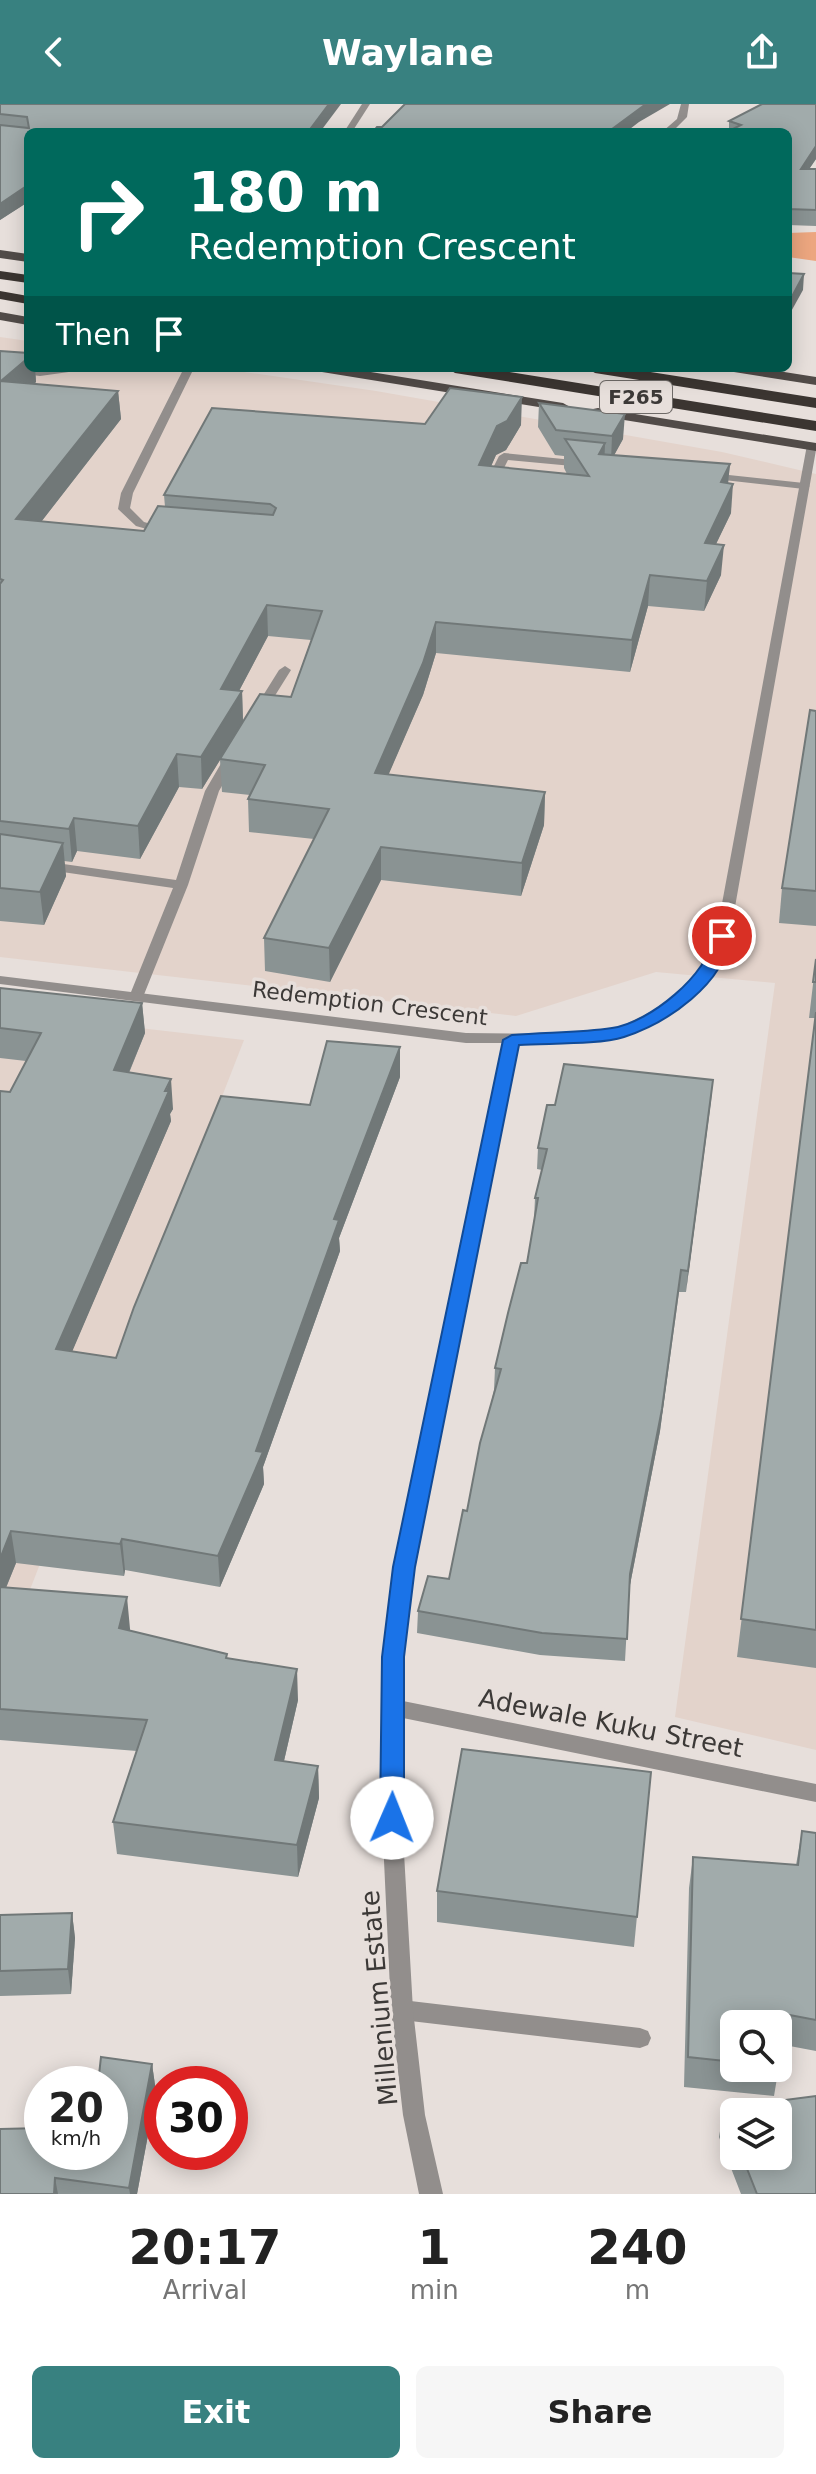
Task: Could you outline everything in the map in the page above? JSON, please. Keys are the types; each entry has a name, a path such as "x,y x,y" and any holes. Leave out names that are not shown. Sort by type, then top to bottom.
{"highway":[{"path":"0,275 24,278"},
{"path":"0,295 24,299"},
{"name":"F265","path":"480,372 816,426"},
{"name":"F265","path":"620,372 816,403"}],"main road":[{"path":"0,254 24,257"},
{"path":"0,316 24,320"},
{"path":"347,372 574,409"},
{"path":"759,372 816,381"},
{"path":"590,411 814,447"}],"street":[{"path":"351,128 366,104"},
{"path":"672,128 680,123 685,104"},
{"path":"0,368 24,371"},
{"path":"180,533 140,524 124,509 127,493 187,372"},
{"name":"Redemption Crescent","path":"0,980 466,1038 512,1040 619,1033 661,1012 699,983 720,952 804,486 814,447"},
{"path":"490,487 504,456 598,465"},
{"path":"691,475 804,486"},
{"path":"136,997 181,885 212,791 285,670"},
{"path":"0,859 181,885"},
{"name":"Millenium Estate","path":"431,2194 414,2115 402,2010 392,1818 393,1657 404,1567 512,1040"},
{"name":"Adewale Kuku Street","path":"395,1708 816,1793"},
{"path":"402,2010 640,2038"}],"shaded area":[{"path":"816,232 816,261 792,258 792,233"},
{"path":"0,337 24,340 24,372 245,372 376,391 722,452 816,474 816,1750 675,1717 775,983 656,972 516,1016 0,957"},
{"path":"0,1012 244,1040 31,1587 0,1642"}],"building":[{"path":"0,104 329,104 311,128 29,128 27,117 0,114"},
{"path":"405,104 646,104 613,128 376,128 382,127"},
{"path":"762,104 816,104 816,146 801,169 816,169 816,210 792,209 792,128 735,128 741,125 729,121"},
{"path":"0,125 29,128 24,128 24,188 0,204"},
{"path":"792,273 804,274 792,296"},
{"path":"0,351 24,353 24,361 1,381 118,391 16,519 144,531 158,506 273,515 276,508 270,504 164,495 212,408 425,424 450,388 522,397 507,421 497,426 479,465 589,476 565,439 605,443 599,454 730,464 721,482 733,484 705,543 724,545 707,581 650,575 632,640 436,622 423,663 375,773 545,792 522,863 381,847 329,948 264,938 329,809 248,799 265,765 220,759 260,694 291,697 322,611 267,605 221,689 242,691 201,757 177,754 138,826 74,818 69,829 0,821 0,584 3,580 0,579"},
{"path":"539,403 625,414 612,436 556,430"},
{"path":"810,710 816,711 816,891 782,888"},
{"path":"0,834 63,843 40,892 0,888"},
{"path":"0,988 142,1003 114,1070 171,1079 165,1091 169,1091 56,1349 116,1358 221,1096 310,1105 327,1041 400,1047 334,1219 339,1220 256,1451 263,1452 218,1556 122,1539 120,1544 11,1531 0,1559 0,1091 10,1092 41,1033 0,1028"},
{"path":"816,1012 816,1630 741,1619"},
{"path":"564,1064 713,1080 688,1271 681,1270 662,1409 630,1574 627,1639 542,1633 418,1611 428,1576 449,1579 463,1510 467,1511 480,1443 501,1369 495,1368 508,1313 521,1263 527,1263 538,1198 535,1198 547,1149 538,1148 547,1105 555,1105"},
{"path":"0,1587 127,1597 119,1628 227,1654 226,1658 297,1669 275,1760 318,1766 297,1845 113,1822 147,1720 0,1709"},
{"path":"462,1749 651,1772 637,1917 437,1891"},
{"path":"802,1831 816,1833 816,2020 792,2015 792,2010 720,2010 720,2060 688,2057 693,1857 798,1865"},
{"path":"72,1913 68,1969 0,1971 0,1915"},
{"path":"101,2057 152,2064 144,2066 144,2107 129,2188 55,2178 54,2194 0,2194 0,2129 24,2128 24,2170 128,2170 128,2066 100,2066"},
{"path":"816,2096 816,2194 757,2194 748,2170 792,2170 792,2099"}],"route":[{"path":"392,1818 393,1657 404,1567 512,1040 619,1033 640,1023 661,1012 699,983 720,952 722,936"}]}
